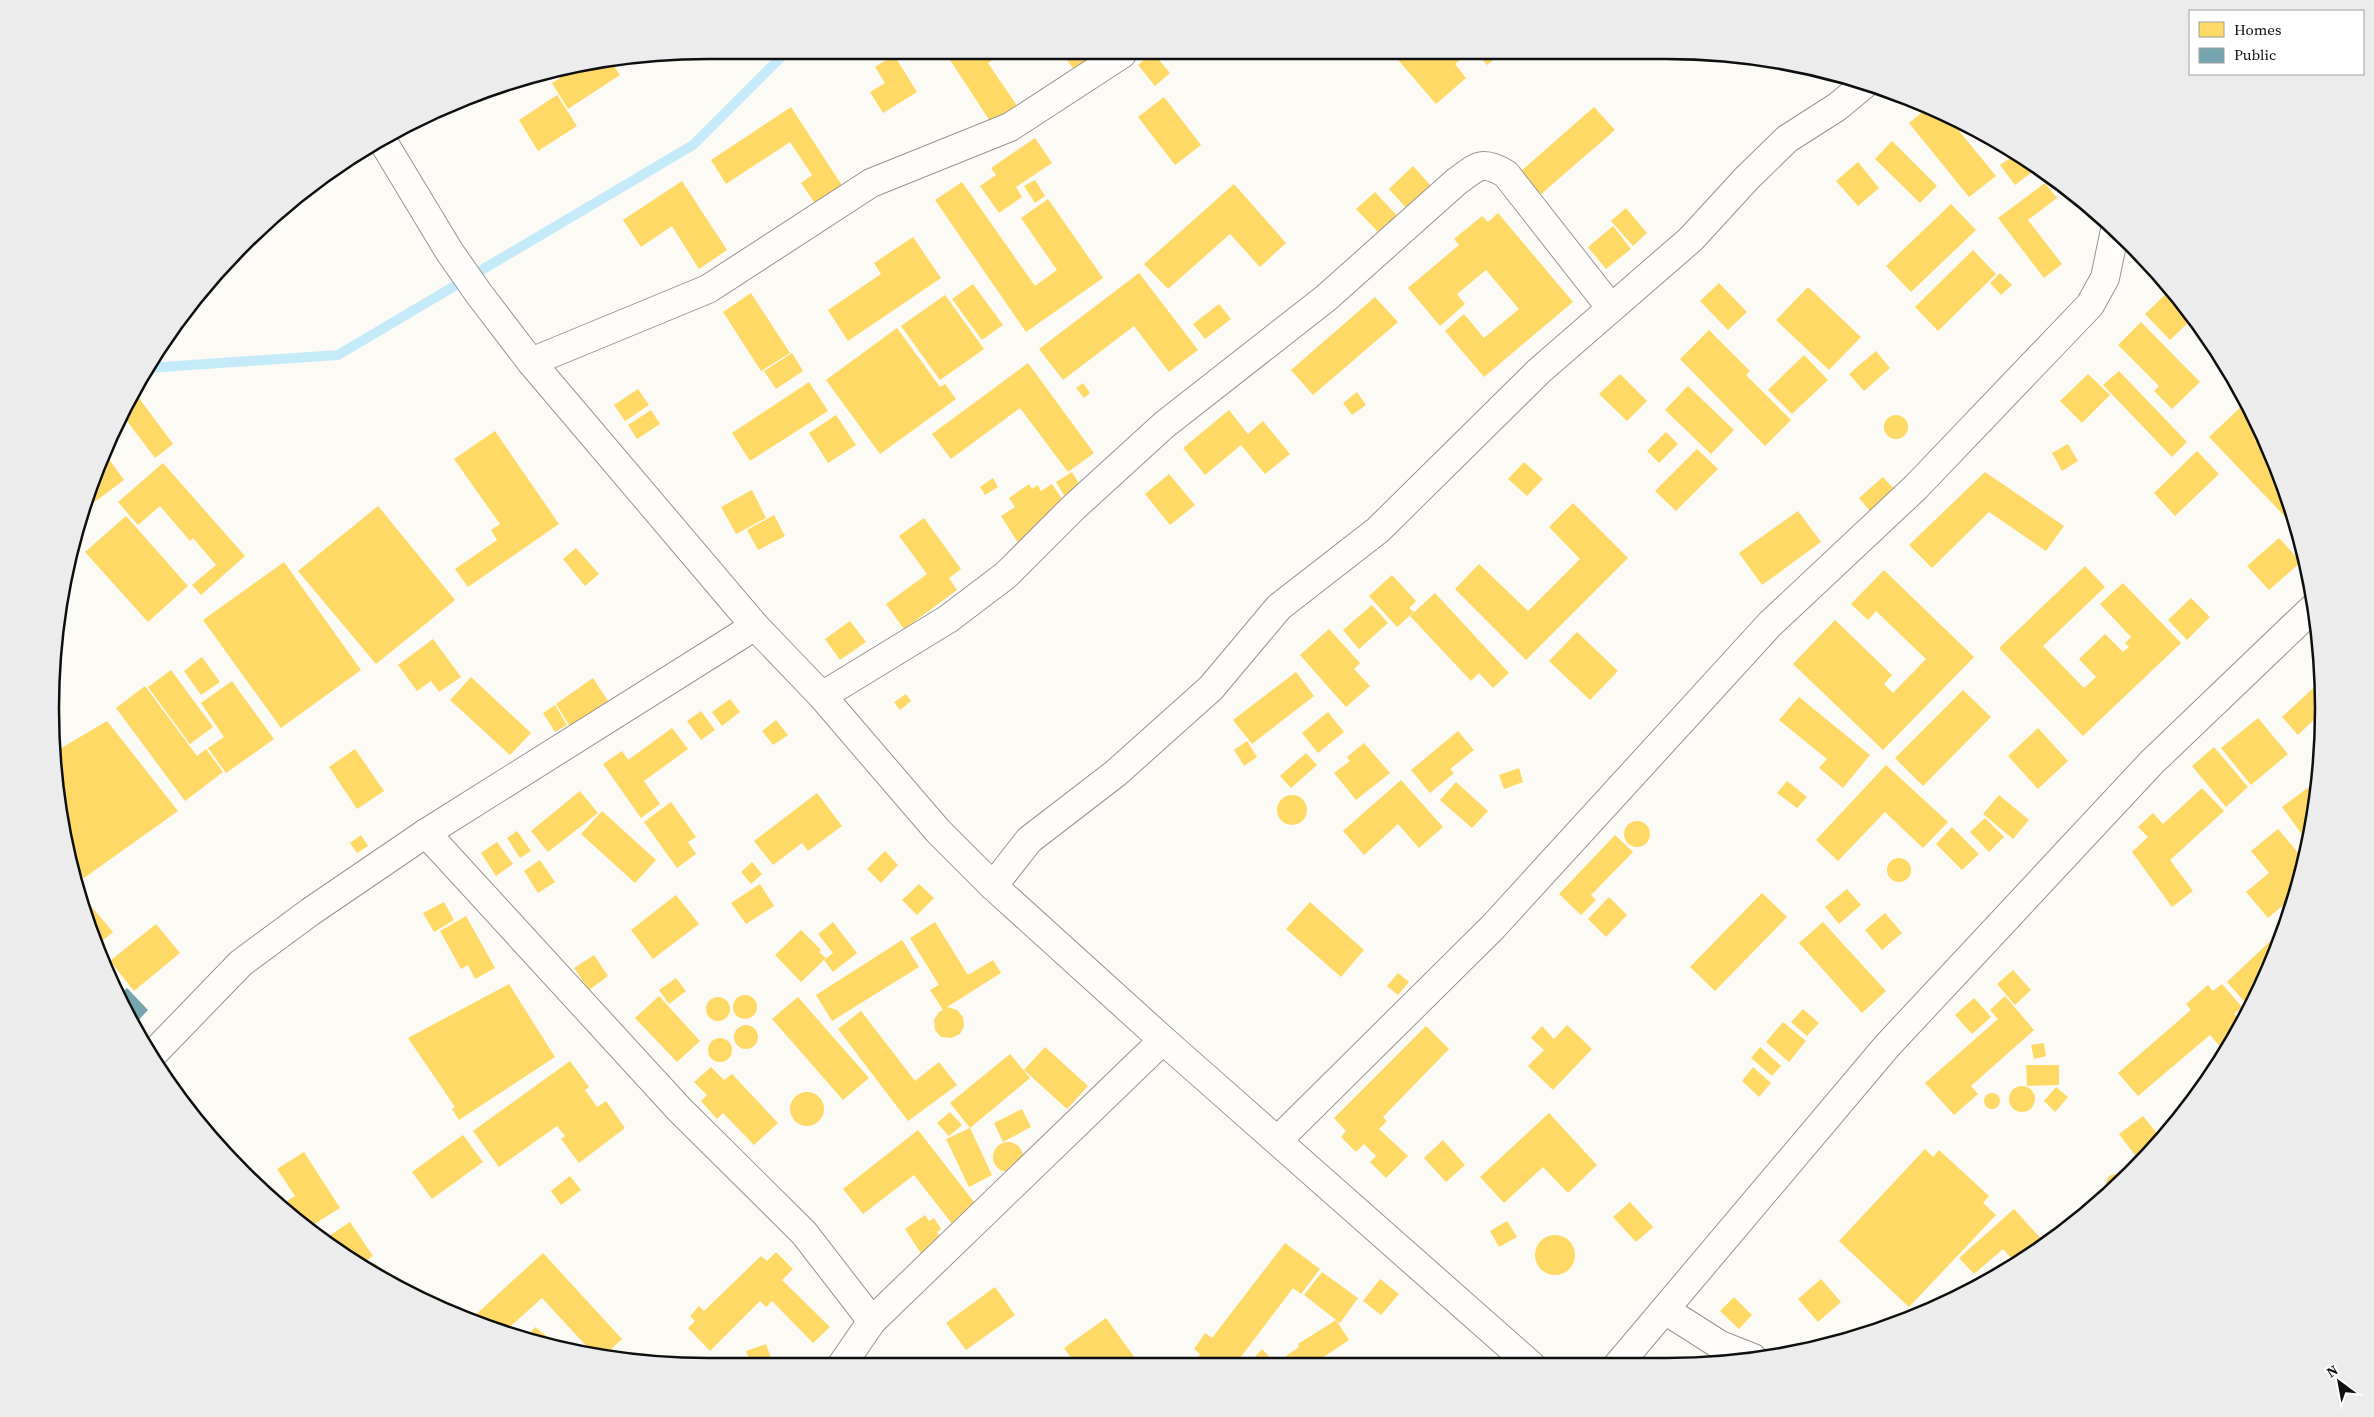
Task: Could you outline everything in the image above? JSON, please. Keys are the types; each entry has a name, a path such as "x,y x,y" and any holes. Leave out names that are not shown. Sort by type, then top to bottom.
{"street":[{"path":"532,362 708,289 871,183 1010,128 1114,59"},
{"path":"993,886 1029,840 1116,773 1211,688 1279,607 1378,530 1539,371 1691,239 1747,178 1787,139 1837,107 1859,89"},
{"path":"385,145 454,258 479,294 532,362 755,626 822,696 938,831 993,886 1163,1040 1523,1358"},
{"path":"822,696 948,619 1006,575 1073,508 1164,425 1326,298 1456,182 1478,166 1492,165 1506,174 1612,308"},
{"path":"1278,1140 1493,927 1770,624 1916,486 2090,305 2105,278 2113,238"},
{"path":"1624,1358 1894,1038 2152,762 2308,613"},
{"path":"156,1050 241,963 310,912 426,833 755,626"},
{"path":"426,833 679,1109 804,1233 872,1321"},
{"path":"847,1358 872,1321 1163,1040"},
{"path":"1665,1310 1720,1345 1742,1354"}],"building: Homes":[{"path":"888,59 896,59 917,92 883,113 870,92 885,83 875,67"},
{"path":"949,59 994,59 988,63 1018,107 992,124"},
{"path":"1066,59 1091,59 1074,70"},
{"path":"1145,59 1158,59 1170,73 1155,86 1138,65"},
{"path":"1397,59 1461,59 1455,64 1466,78 1436,104"},
{"path":"1482,59 1494,59 1487,65"},
{"path":"614,66 620,75 568,109 552,83 560,78 559,76 582,71"},
{"path":"557,95 577,126 538,151 519,120"},
{"path":"1164,97 1201,145 1175,165 1138,117"},
{"path":"791,107 843,187 816,205 801,183 812,175 790,142 726,184 711,160"},
{"path":"1594,107 1615,130 1540,195 1520,172"},
{"path":"1922,112 1957,128 1996,176 1969,197 1909,123"},
{"path":"1035,138 1052,163 1016,187 1022,197 999,213 980,186 996,175 991,168"},
{"path":"1892,141 1937,186 1920,203 1875,159"},
{"path":"2010,158 2032,172 2015,185 2000,165"},
{"path":"1858,162 1879,188 1858,206 1836,181"},
{"path":"1413,166 1432,187 1408,210 1389,189"},
{"path":"1035,180 1045,196 1035,203 1024,186"},
{"path":"682,181 727,250 699,269 672,226 641,247 623,220"},
{"path":"962,182 1035,286 1057,270 1021,218 1048,199 1103,278 1026,332 935,200"},
{"path":"2045,183 2057,198 2028,220 2062,264 2044,278 1998,218"},
{"path":"1234,184 1286,243 1260,267 1230,234 1168,289 1144,264"},
{"path":"1375,192 1400,219 1382,236 1356,209"},
{"path":"1951,204 1976,230 1911,292 1886,266"},
{"path":"1626,208 1647,233 1633,246 1611,221"},
{"path":"1498,213 1573,302 1484,377 1445,331 1464,314 1484,338 1519,309 1486,270 1457,294 1465,304 1440,326 1408,288 1459,245 1454,239 1482,216 1488,222"},
{"path":"1613,226 1631,249 1606,269 1588,247"},
{"path":"913,237 941,278 848,341 828,310 881,274 874,263"},
{"path":"1973,250 1996,274 1938,331 1915,307"},
{"path":"1139,273 1198,350 1169,372 1134,326 1063,380 1039,349"},
{"path":"2000,273 2012,285 2001,295 1990,283"},
{"path":"1719,283 1747,312 1728,330 1700,301"},
{"path":"973,284 1003,325 982,340 952,299"},
{"path":"1808,287 1861,337 1829,370 1776,320"},
{"path":"751,293 790,353 761,371 723,312"},
{"path":"2166,294 2188,323 2170,340 2145,314"},
{"path":"945,295 984,349 940,380 901,326"},
{"path":"1375,297 1398,322 1313,395 1291,370"},
{"path":"1219,304 1231,319 1205,339 1193,324"},
{"path":"2141,322 2200,382 2172,409 2154,391 2159,386 2118,345"},
{"path":"897,328 940,387 945,384 956,399 880,454 826,380"},
{"path":"1709,330 1750,371 1746,375 1791,420 1765,446 1680,359"},
{"path":"1876,351 1890,368 1864,391 1849,374"},
{"path":"792,353 803,371 776,389 764,371"},
{"path":"1804,355 1828,380 1792,414 1768,390"},
{"path":"1028,363 1094,453 1068,472 1020,408 951,459 932,434"},
{"path":"2119,371 2187,442 2172,457 2103,385"},
{"path":"1620,374 1647,401 1627,421 1599,394"},
{"path":"2088,374 2110,395 2082,423 2060,401"},
{"path":"809,382 828,411 750,461 732,433"},
{"path":"1083,383 1090,393 1084,398 1076,388"},
{"path":"1688,386 1734,430 1711,454 1665,410"},
{"path":"638,389 649,405 625,421 614,405"},
{"path":"1357,392 1366,405 1352,415 1343,403"},
{"path":"139,398 173,444 155,458 126,420"},
{"path":"2241,407 2266,460 2286,518 2209,437"},
{"path":"651,410 660,424 637,439 628,425"},
{"path":"1229,410 1248,434 1263,421 1290,454 1265,474 1241,445 1205,475 1183,448"},
{"path":"836,415 856,445 828,463 809,433"},
{"path":"1896,415 1905,418 1908,427 1905,436 1896,439 1887,436 1884,427 1887,418"},
{"path":"495,431 559,524 468,587 455,569 497,540 491,530 500,524 454,459"},
{"path":"1666,432 1678,444 1659,463 1647,451"},
{"path":"2068,444 2078,461 2062,471 2052,453"},
{"path":"1697,449 1718,469 1676,511 1655,491"},
{"path":"2197,451 2219,474 2175,516 2154,493"},
{"path":"109,459 124,480 92,504"},
{"path":"1524,462 1543,479 1527,496 1508,479"},
{"path":"163,463 245,556 201,595 192,585 216,565 193,538 190,541 160,506 138,525 118,502"},
{"path":"1072,472 1084,492 1068,502 1056,482"},
{"path":"1985,472 2064,526 2046,551 1989,512 1932,568 1909,545"},
{"path":"1169,474 1195,505 1170,525 1145,494"},
{"path":"1883,477 1895,490 1871,512 1859,498"},
{"path":"993,478 998,487 985,495 980,487"},
{"path":"1029,484 1032,489 1038,485 1041,491 1052,484 1069,509 1018,543 1001,516 1015,507 1009,498"},
{"path":"752,490 766,518 736,534 721,507"},
{"path":"1573,503 1628,558 1526,660 1455,589 1479,564 1528,611 1580,559 1549,527"},
{"path":"378,506 455,600 376,664 298,571"},
{"path":"1798,511 1821,542 1762,585 1739,553"},
{"path":"774,515 785,536 758,550 747,530"},
{"path":"126,516 188,586 148,622 85,552"},
{"path":"924,518 961,569 949,578 957,590 904,629 886,604 927,574 899,536"},
{"path":"2279,538 2297,558 2299,564 2269,590 2247,566"},
{"path":"576,548 599,574 585,586 563,559"},
{"path":"284,562 361,670 281,728 203,620"},
{"path":"2085,566 2105,587 2043,646 2084,688 2096,677 2079,659 2105,634 2123,652 2129,647 2125,643 2131,637 2100,604 2123,583 2181,643 2083,736 1999,648"},
{"path":"1884,570 1974,657 1883,750 1793,664 1835,620 1892,675 1884,684 1893,693 1926,659 1876,611 1868,620 1851,604"},
{"path":"1392,575 1416,601 1409,608 1414,612 1397,627 1369,596"},
{"path":"1435,593 1509,673 1493,688 1479,673 1471,681 1410,616"},
{"path":"2191,598 2210,617 2187,640 2168,620"},
{"path":"1372,605 1388,623 1359,649 1343,630"},
{"path":"850,621 866,642 840,660 825,639"},
{"path":"1329,629 1360,663 1354,669 1370,686 1346,707 1300,655"},
{"path":"1577,632 1618,671 1590,700 1549,661"},
{"path":"433,639 461,677 439,692 431,681 417,691 398,665"},
{"path":"202,657 220,682 201,695 184,671"},
{"path":"171,670 213,727 190,744 148,687"},
{"path":"1296,672 1314,696 1252,744 1233,720"},
{"path":"471,677 531,733 510,755 450,700"},
{"path":"593,678 608,701 571,728 556,704"},
{"path":"232,681 274,739 226,773 208,748 224,737 201,703"},
{"path":"145,686 197,756 206,749 223,772 185,801 116,708"},
{"path":"2314,687 2315,719 2298,735 2282,717"},
{"path":"1963,690 1991,717 1923,786 1895,758"},
{"path":"906,694 911,701 900,710 894,702"},
{"path":"1799,697 1870,755 1843,788 1819,768 1827,759 1779,720"},
{"path":"730,699 740,712 722,726 712,712"},
{"path":"555,705 567,725 555,732 543,713"},
{"path":"701,711 715,730 701,740 687,721"},
{"path":"1328,712 1344,732 1318,753 1302,733"},
{"path":"2258,718 2288,754 2251,785 2221,748"},
{"path":"776,720 788,735 773,745 762,731"},
{"path":"107,721 178,811 84,878 80,873 71,835 64,793 60,749"},
{"path":"672,728 688,749 644,781 660,804 641,818 603,764 622,751 628,760"},
{"path":"2038,728 2068,761 2038,789 2008,756"},
{"path":"1458,731 1474,750 1450,769 1454,773 1430,793 1411,770"},
{"path":"1247,741 1257,757 1244,766 1234,750"},
{"path":"1364,743 1390,773 1356,800 1334,773 1350,761 1347,757"},
{"path":"2214,747 2248,787 2226,807 2192,766"},
{"path":"355,749 384,791 357,809 329,767"},
{"path":"1306,753 1317,765 1291,788 1280,776"},
{"path":"1886,765 1948,822 1923,848 1885,812 1838,861 1816,840"},
{"path":"1519,768 1523,782 1504,789 1499,775"},
{"path":"1401,780 1443,827 1419,848 1398,824 1364,855 1343,831"},
{"path":"1787,781 1807,797 1797,808 1777,793"},
{"path":"1456,782 1488,811 1472,828 1440,800"},
{"path":"2309,787 2310,789 2303,836 2282,807"},
{"path":"2202,788 2224,811 2170,860 2193,891 2172,907 2132,852 2148,837 2138,827 2153,813 2163,824"},
{"path":"580,791 598,813 548,852 531,831"},
{"path":"817,793 842,826 808,851 802,843 773,865 754,841"},
{"path":"1292,795 1298,796 1306,804 1306,816 1298,824 1292,825 1286,824 1278,816 1277,810 1278,804 1286,796"},
{"path":"1999,795 2029,820 2013,839 1983,814"},
{"path":"671,802 696,837 688,842 696,854 677,868 644,822"},
{"path":"602,811 656,860 635,883 581,834"},
{"path":"1985,818 2004,837 1989,852 1970,832"},
{"path":"1637,821 1646,825 1650,834 1646,843 1637,847 1628,843 1624,834 1628,825"},
{"path":"1952,827 1979,854 1962,870 1936,844"},
{"path":"2278,829 2299,853 2285,904 2268,918 2246,892 2269,873 2251,851"},
{"path":"517,831 531,851 520,858 507,838"},
{"path":"361,835 368,846 357,853 350,843"},
{"path":"1615,835 1633,852 1591,895 1596,900 1581,915 1559,894"},
{"path":"497,842 513,864 496,876 481,853"},
{"path":"885,851 898,865 881,883 867,869"},
{"path":"1899,858 1908,861 1911,870 1908,879 1899,882 1890,879 1887,870 1890,861"},
{"path":"540,860 555,882 538,893 524,871"},
{"path":"752,862 762,874 751,884 741,872"},
{"path":"760,884 774,906 746,924 731,903"},
{"path":"919,884 934,898 917,915 902,900"},
{"path":"1847,889 1861,905 1839,924 1825,907"},
{"path":"1762,893 1787,917 1715,991 1690,967"},
{"path":"676,895 699,924 653,959 631,930"},
{"path":"1609,897 1627,915 1606,937 1588,919"},
{"path":"444,902 454,920 434,932 423,913"},
{"path":"1310,902 1364,950 1341,977 1286,929"},
{"path":"89,904 113,932 102,941"},
{"path":"1885,913 1902,933 1882,950 1865,930"},
{"path":"466,916 495,968 475,979 468,965 461,969 440,931"},
{"path":"833,922 857,953 833,972 824,960 833,953 818,934"},
{"path":"935,922 968,975 993,960 1001,973 947,1007 957,1010 963,1017 964,1026 960,1034 951,1038 941,1037 935,1030 934,1020 939,1012 943,1010 930,990 939,985 910,938"},
{"path":"1823,922 1886,991 1862,1013 1799,943"},
{"path":"156,924 180,953 134,991 110,961"},
{"path":"801,930 821,950 819,952 826,958 801,982 775,955"},
{"path":"2273,938 2245,1002 2227,982"},
{"path":"902,940 919,967 832,1021 816,995"},
{"path":"594,955 608,976 589,990 574,968"},
{"path":"2013,970 2031,990 2015,1005 1997,984"},
{"path":"1398,973 1409,982 1398,995 1387,986"},
{"path":"676,978 686,991 669,1004 659,990"},
{"path":"509,984 555,1057 459,1120 452,1109 455,1107 408,1038"},
{"path":"2222,984 2242,1007 2234,1014 2237,1017 2220,1046 2210,1035 2138,1096 2118,1073 2191,1010 2186,1004 2208,985 2213,991"},
{"path":"745,995 754,998 757,1007 754,1016 745,1019 736,1016 733,1007 736,998"},
{"path":"659,996 700,1041 677,1062 635,1018"},
{"path":"2005,996 2034,1030 1971,1086 1978,1094 1954,1115 1925,1083 1998,1019 1990,1010"},
{"path":"718,997 727,1000 730,1009 727,1018 718,1021 709,1018 706,1009 709,1000"},
{"path":"798,997 869,1078 843,1100 772,1019"},
{"path":"1974,998 1991,1017 1972,1034 1955,1015"},
{"path":"1803,1009 1819,1023 1807,1036 1791,1022"},
{"path":"861,1011 915,1081 939,1062 957,1085 908,1121 838,1029"},
{"path":"1783,1022 1806,1041 1789,1062 1766,1042"},
{"path":"746,1025 755,1028 758,1037 755,1046 746,1049 737,1046 734,1037 737,1028"},
{"path":"1567,1025 1592,1049 1553,1090 1528,1066 1544,1050 1531,1038 1542,1026 1554,1039"},
{"path":"1426,1026 1449,1049 1383,1117 1387,1121 1379,1129 1408,1156 1386,1178 1370,1162 1376,1156 1364,1144 1356,1152 1341,1137 1346,1131 1334,1118"},
{"path":"720,1038 729,1041 732,1050 729,1059 720,1062 711,1059 708,1050 711,1041"},
{"path":"2044,1043 2046,1056 2034,1059 2031,1045"},
{"path":"1045,1047 1088,1086 1067,1109 1024,1070"},
{"path":"1760,1047 1781,1066 1772,1076 1751,1058"},
{"path":"1010,1054 1030,1078 970,1128 950,1103"},
{"path":"570,1061 589,1087 585,1090 597,1107 606,1101 625,1128 579,1163 561,1139 565,1136 557,1126 499,1167 473,1131"},
{"path":"2026,1065 2059,1065 2059,1085 2027,1086"},
{"path":"711,1067 724,1080 732,1074 778,1123 754,1145 723,1113 717,1119 701,1101 707,1095 694,1082"},
{"path":"1753,1067 1771,1083 1759,1097 1742,1081"},
{"path":"2022,1086 2031,1090 2035,1099 2031,1108 2022,1112 2013,1108 2009,1099 2013,1090"},
{"path":"2056,1087 2068,1097 2055,1112 2044,1101"},
{"path":"807,1092 819,1097 824,1109 819,1121 807,1126 795,1121 790,1109 795,1097"},
{"path":"1992,1093 1998,1095 2000,1101 1998,1107 1992,1109 1986,1107 1984,1101 1986,1095"},
{"path":"1022,1109 1031,1127 1003,1142 994,1123"},
{"path":"950,1112 962,1125 949,1136 937,1123"},
{"path":"1549,1113 1597,1165 1568,1193 1543,1167 1504,1203 1480,1177"},
{"path":"2143,1116 2157,1133 2136,1156 2119,1134"},
{"path":"970,1128 992,1175 969,1187 946,1139"},
{"path":"918,1130 981,1211 957,1230 914,1175 863,1214 843,1189"},
{"path":"463,1135 483,1162 432,1199 412,1172"},
{"path":"1443,1140 1465,1165 1446,1182 1424,1158"},
{"path":"1008,1142 1019,1146 1023,1157 1019,1168 1008,1172 997,1168 993,1157 997,1146"},
{"path":"1925,1149 1933,1157 1939,1150 1989,1196 1983,1203 1996,1215 1909,1307 1839,1241"},
{"path":"304,1152 340,1208 314,1224 286,1202 295,1196 277,1169"},
{"path":"2118,1175 2107,1185 2106,1182 2109,1176"},
{"path":"570,1176 581,1190 561,1205 551,1191"},
{"path":"1630,1202 1653,1227 1636,1242 1613,1217"},
{"path":"2014,1209 2041,1238 2011,1258 2003,1249 1974,1274 1959,1258"},
{"path":"925,1215 929,1221 934,1218 941,1229 937,1232 945,1244 924,1258 905,1229"},
{"path":"1507,1221 1517,1237 1499,1247 1490,1231"},
{"path":"350,1222 373,1256 367,1260 329,1236"},
{"path":"1559,1235 1566,1238 1572,1244 1575,1255 1574,1263 1566,1272 1559,1275 1551,1275 1544,1272 1536,1263 1535,1251 1538,1244 1547,1236"},
{"path":"1285,1243 1320,1269 1301,1294 1293,1288 1240,1358 1197,1358 1200,1354 1194,1349 1205,1333 1212,1338"},
{"path":"776,1252 793,1269 782,1280 830,1327 813,1343 772,1301 766,1307 760,1301 710,1351 688,1328 695,1321 690,1316 699,1306 704,1311 761,1256 767,1261"},
{"path":"543,1253 622,1339 610,1351 587,1347 542,1298 510,1327 476,1315"},
{"path":"1322,1272 1358,1298 1340,1323 1304,1295"},
{"path":"1380,1279 1399,1294 1381,1315 1363,1301"},
{"path":"1821,1279 1841,1302 1818,1322 1798,1299"},
{"path":"995,1287 1015,1315 966,1350 946,1323"},
{"path":"1734,1297 1752,1315 1739,1329 1720,1311"},
{"path":"1106,1318 1135,1358 1071,1358 1064,1348"},
{"path":"1336,1320 1349,1340 1322,1358 1287,1358 1286,1356 1299,1347 1298,1344"},
{"path":"535,1327 549,1338 540,1336 530,1333"},
{"path":"766,1344 771,1358 749,1358 746,1351"},
{"path":"1262,1349 1270,1358 1254,1358"}],"building: Public":[{"path":"127,988 148,1010 139,1020 126,996 124,991"}],"waterway":[{"path":"156,367 338,355 693,145 779,59"}]}
